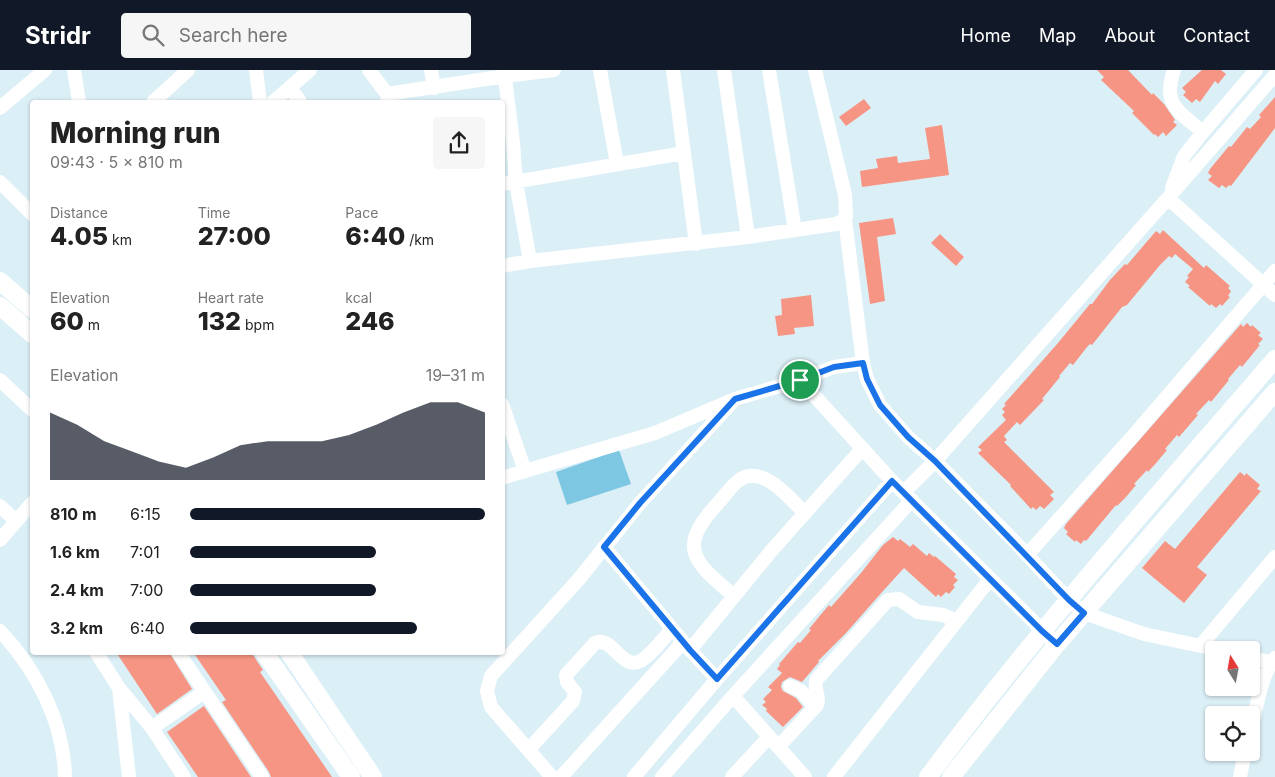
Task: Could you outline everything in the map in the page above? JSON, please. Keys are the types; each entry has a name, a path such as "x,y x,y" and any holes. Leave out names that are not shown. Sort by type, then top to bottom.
{"main road":[{"path":"0,281 30,307"},
{"path":"0,306 30,332"},
{"path":"928,777 964,728 1042,631 1275,359"},
{"path":"951,777 1057,644 1275,392"},
{"path":"266,655 351,777"},
{"path":"291,655 373,777"}],"street":[{"path":"0,108 45,70"},
{"path":"74,70 79,100"},
{"path":"155,100 188,70"},
{"path":"256,70 260,100"},
{"path":"275,100 310,70"},
{"path":"369,70 387,98"},
{"path":"382,70 387,98"},
{"path":"431,70 434,88"},
{"path":"387,98 504,73 554,70"},
{"path":"600,70 617,164"},
{"path":"673,70 696,244"},
{"path":"724,70 748,238"},
{"path":"769,70 795,230"},
{"path":"1174,70 1168,89 1169,97 1173,105 1203,132"},
{"path":"1168,198 1184,156 1256,70"},
{"path":"816,71 845,195 845,219 863,363 867,379 880,405 908,437 935,461 1069,600 1084,613 1144,634 1205,646"},
{"path":"504,73 514,142 509,183 530,261"},
{"path":"662,777 908,496 935,461 1275,75"},
{"path":"290,88 299,100"},
{"path":"509,183 684,153"},
{"path":"0,182 30,212"},
{"path":"1168,198 1275,295"},
{"path":"505,265 530,261 748,238 836,224 845,219"},
{"path":"1027,555 1133,436 1275,271"},
{"path":"505,477 656,433 735,399 800,380 834,367 863,363"},
{"path":"0,380 30,408"},
{"path":"800,380 892,481 1057,644"},
{"path":"552,777 491,707 488,700 488,683 496,669 579,579 640,503 735,399"},
{"path":"505,413 525,471"},
{"path":"561,777 734,596 772,550 862,449"},
{"path":"734,596 704,568 695,555 694,538 703,519 738,480 749,476 771,481 805,513"},
{"path":"634,777 717,679 892,481"},
{"path":"0,540 30,505"},
{"path":"0,506 16,521"},
{"path":"604,547 686,646 717,679"},
{"path":"1201,645 1275,557"},
{"path":"834,777 990,579"},
{"path":"732,777 815,707 819,699 815,688 817,679 888,600 899,599 918,612 943,615 957,621"},
{"path":"529,749 573,701 575,692 567,682 566,675 595,643 605,642 627,661 638,662 644,659 672,629"},
{"path":"0,631 18,651 33,673 48,702 65,758 65,777"},
{"path":"98,655 119,688 152,728 184,777"},
{"path":"180,655 262,777"},
{"path":"1257,706 1261,689 1274,661 1260,659"},
{"path":"790,686 801,691 815,707"},
{"path":"119,688 128,777"},
{"path":"152,728 204,692"},
{"path":"733,696 804,777"},
{"path":"1240,777 1243,761"}],"shaded area":[{"path":"619,450 631,484 567,505 556,472"}],"building":[{"path":"1097,70 1128,70 1152,95 1153,93 1164,104 1175,120 1173,122 1177,125 1166,136 1163,132 1158,137 1154,135 1132,113 1134,111 1101,80 1104,77"},
{"path":"1202,70 1221,70 1226,74 1218,84 1215,81 1200,102 1196,99 1192,103 1183,95 1186,92 1182,88"},
{"path":"1275,97 1275,128 1231,186 1229,185 1226,188 1222,185 1219,188 1208,180 1212,176 1208,173 1210,169 1247,127 1250,129 1261,117 1259,115"},
{"path":"864,99 871,108 846,126 839,117"},
{"path":"942,125 949,175 862,187 860,171 878,168 876,159 897,156 898,163 930,159 925,128"},
{"path":"893,218 896,234 877,237 885,301 870,304 859,223"},
{"path":"1163,230 1204,268 1206,265 1230,286 1228,288 1231,291 1228,296 1230,297 1222,306 1220,304 1216,308 1211,304 1210,306 1188,287 1190,286 1185,282 1193,269 1175,254 1172,258 1169,256 1160,265 1127,305 1122,307 1092,345 1090,344 1087,347 1073,365 1070,363 1042,399 1044,400 1020,425 1017,422 1004,436 1007,440 1004,442 1054,492 1050,495 1054,499 1044,509 1040,506 1036,510 1033,507 1031,509 1011,485 978,453 982,450 978,447 1006,420 1002,415 1005,412 1002,409 1006,405 1004,404 1090,304 1092,304 1110,280 1125,264 1127,265 1156,231 1160,234"},
{"path":"940,234 964,257 956,266 931,243"},
{"path":"811,295 814,326 794,328 795,334 778,336 775,316 782,315 781,299"},
{"path":"1247,323 1261,333 1258,335 1263,339 1258,344 1260,345 1242,367 1240,365 1211,402 1209,400 1196,414 1198,415 1179,437 1177,435 1157,462 1134,484 1136,485 1126,497 1116,505 1086,541 1084,540 1081,544 1076,540 1075,542 1066,534 1068,532 1064,528 1066,524 1241,324 1243,327"},
{"path":"1240,472 1245,476 1246,473 1260,485 1257,489 1261,491 1197,567 1207,575 1184,603 1142,568 1165,541 1175,549"},
{"path":"893,537 898,541 900,539 910,547 913,544 927,556 929,553 935,556 956,574 954,577 958,580 953,585 955,587 949,594 946,592 941,597 938,594 936,597 904,568 846,633 818,661 802,682 790,677 782,682 781,687 783,691 796,698 803,707 783,727 762,705 766,702 763,699 772,690 768,687 782,673 777,669 779,664 798,642 800,643 829,605 831,607 883,545"},
{"path":"118,655 171,655 192,689 157,714"},
{"path":"195,655 253,655 263,670 260,672 332,777 271,777 222,702 226,700"},
{"path":"204,706 251,777 198,777 167,732"}],"route":[{"path":"863,363 867,379 880,405 908,437 935,461 1069,600 1084,613 1057,644 892,481 717,679 690,650 604,547 640,503 735,399 800,380 834,367 863,363"}]}
